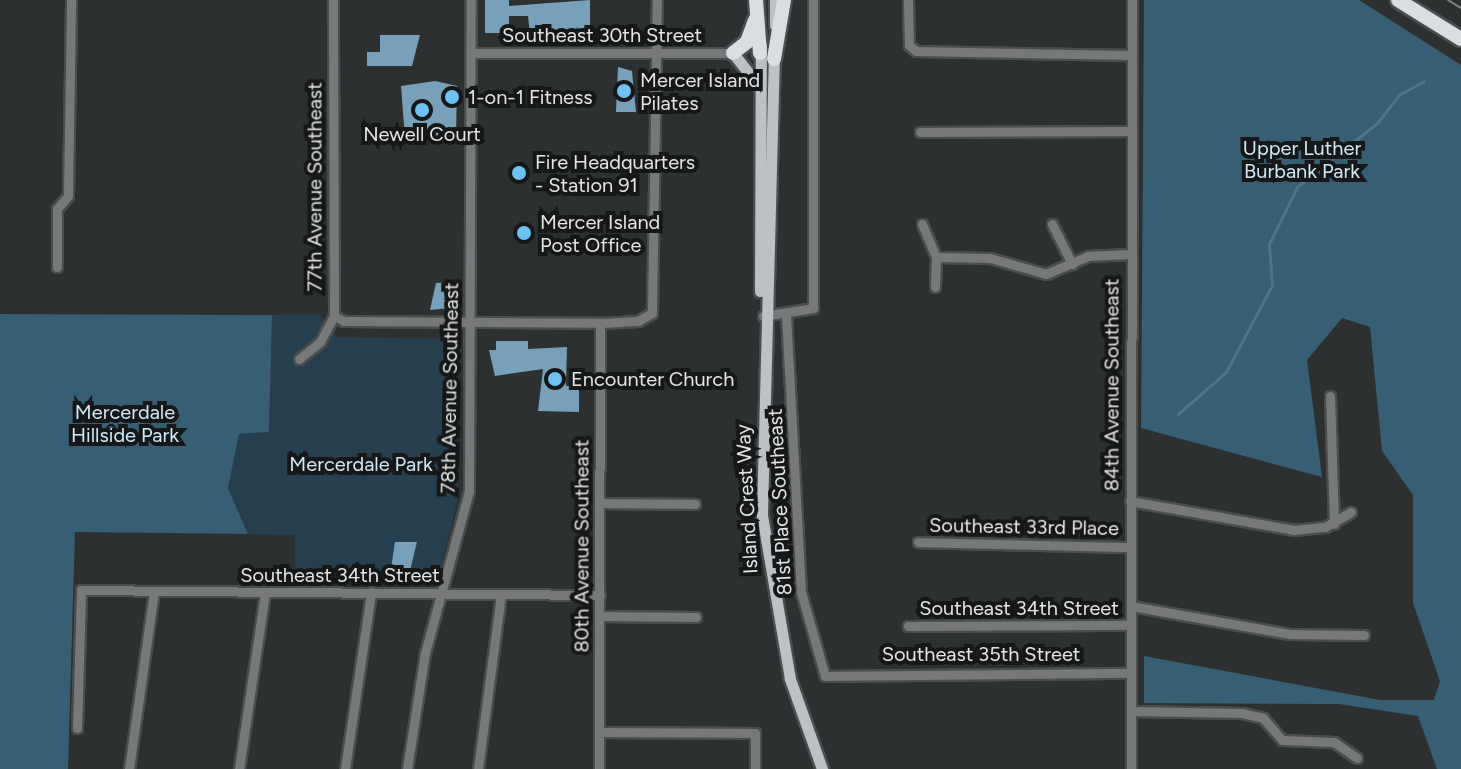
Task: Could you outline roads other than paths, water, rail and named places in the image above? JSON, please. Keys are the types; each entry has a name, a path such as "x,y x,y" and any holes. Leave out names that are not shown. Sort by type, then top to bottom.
{"highway":[{"path":"767,56 784,0"},
{"path":"1398,0 1461,38"},
{"path":"1413,0 1461,38"},
{"path":"758,4 767,56"},
{"path":"733,53 752,33 758,4"}],"main road":[{"name":"Island Crest Way","path":"775,0 767,56 763,316 765,563 790,679 822,769"},
{"path":"733,53 751,69 756,85"},
{"name":"Island Crest Way","path":"763,316 756,252 756,85 767,56"}],"street":[{"path":"57,267 57,209 68,196 71,0"},
{"name":"77th Avenue Southeast","path":"299,359 320,342 334,316 333,0"},
{"name":"78th Avenue Southeast","path":"407,769 425,653 469,491 471,0"},
{"path":"334,316 344,321 600,323 638,321 652,313 657,0"},
{"path":"763,316 786,315 813,308 813,0"},
{"path":"908,0 909,45 916,51 1130,55"},
{"name":"84th Avenue Southeast","path":"1131,769 1129,131 1132,0"},
{"name":"Southeast 30th Street","path":"471,53 733,53"},
{"path":"920,132 1129,131"},
{"path":"922,224 936,257 935,287"},
{"path":"1052,224 1072,264"},
{"path":"936,257 990,258 1046,274 1097,254 1129,254"},
{"name":"81st Place Southeast","path":"786,315 801,592 820,669 832,678"},
{"name":"80th Avenue Southeast","path":"599,769 600,323"},
{"path":"1330,396 1334,524"},
{"name":"Southeast 33rd Place","path":"1130,501 1294,530 1334,524 1351,512"},
{"path":"600,503 695,504"},
{"name":"Southeast 33rd Place","path":"918,542 1130,547"},
{"name":"Southeast 34th Street","path":"77,728 81,590 600,595"},
{"path":"129,769 154,592"},
{"path":"345,769 371,592"},
{"path":"239,769 265,593"},
{"path":"478,769 501,595"},
{"path":"1131,606 1290,634 1364,635"},
{"path":"600,616 696,617"},
{"name":"Southeast 34th Street","path":"908,626 1131,625"},
{"name":"Southeast 35th Street","path":"832,678 863,671 1131,673"},
{"path":"1131,711 1242,713 1263,718 1282,740 1334,742 1357,758"},
{"path":"599,732 755,733 755,769"}],"waterway":[{"path":"1178,414 1226,372 1272,285 1269,244 1297,187 1377,123 1400,94 1424,81"}],"tram line":[{"path":"1448,0 1461,8"}],"place":[{"name":"Mercer Island Pilates","path":"624,91"},
{"name":"1-on-1 Fitness","path":"452,97"},
{"name":"Newell Court","path":"422,110"},
{"name":"Fire Headquarters - Station 91","path":"519,173"},
{"name":"Mercer Island Post Office","path":"524,233"},
{"name":"Encounter Church","path":"555,379"}],"park label":[{"name":"Upper Luther Burbank Park","path":"1302,160"},
{"name":"Mercerdale Hillside Park","path":"125,424"},
{"name":"Mercerdale Park","path":"361,464"}]}
